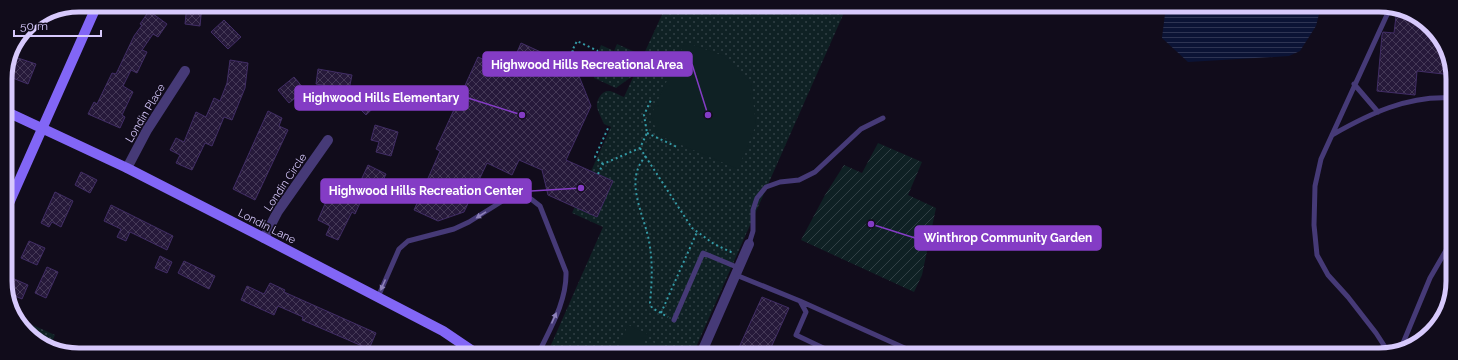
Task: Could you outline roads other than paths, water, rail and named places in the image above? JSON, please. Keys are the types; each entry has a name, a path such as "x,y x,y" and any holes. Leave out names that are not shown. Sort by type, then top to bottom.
{"street":[{"path":"12,197 94,12"},
{"name":"Londin Place","path":"127,168 147,130 185,71"},
{"name":"Londin Lane","path":"12,114 43,127 127,168 264,238 443,331 467,348"},
{"name":"Londin Circle","path":"264,238 278,211 328,140"},
{"path":"704,348 750,244"}],"lane":[{"path":"1386,348 1348,296 1328,275 1316,256 1314,225 1315,186 1321,159 1388,13"},
{"path":"1354,84 1378,112"},
{"path":"1332,136 1378,112 1411,100 1436,97 1446,98"},
{"path":"750,244 753,231 753,210 757,198 766,187 780,182 799,180 815,172 860,129 884,118"},
{"path":"378,297 399,249 408,241 454,229 469,222 504,200 517,196 531,198 540,206 566,272 566,283 559,309 541,348"},
{"path":"1403,344 1430,278 1446,250"},
{"path":"674,320 703,253 737,272 905,348"},
{"path":"800,301 806,312 796,336 823,348"}],"water":[{"path":"1165,12 1320,12 1316,26 1300,51 1289,56 1188,62 1162,38"}],"place":[{"name":"Highwood Hills Elementary","path":"522,115"},
{"name":"Highwood Hills Recreational Area","path":"708,115"},
{"name":"Highwood Hills Recreation Center","path":"581,188"},
{"name":"Winthrop Community Garden","path":"871,224"}]}
